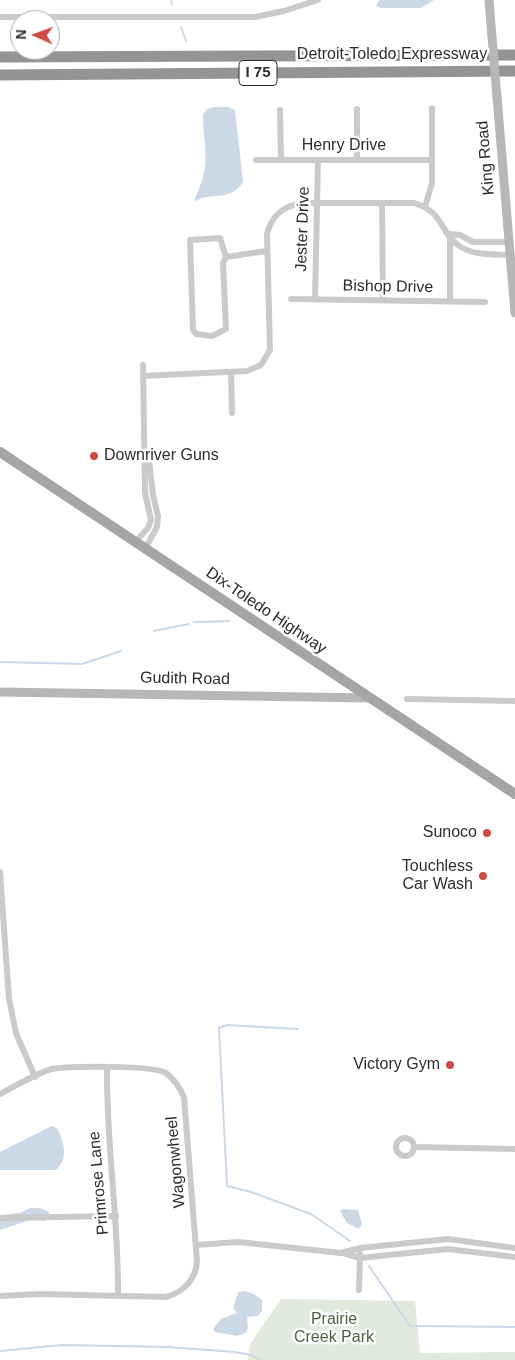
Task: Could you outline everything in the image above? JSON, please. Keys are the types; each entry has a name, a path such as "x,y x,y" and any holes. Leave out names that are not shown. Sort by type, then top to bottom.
{"highway":[{"name":"Detroit-Toledo Expressway","path":"0,57 515,55"},
{"name":"Detroit-Toledo Expressway","path":"0,75 515,70"}],"main road":[{"name":"Dix-Toledo Highway","path":"0,452 515,794"}],"street":[{"path":"0,17 255,17 284,12 318,0"},
{"name":"King Road","path":"489,0 515,313"},
{"path":"425,207 432,183 432,108"},
{"path":"357,109 357,160"},
{"path":"280,110 281,160"},
{"name":"Henry Drive","path":"256,160 432,160"},
{"name":"Jester Drive","path":"315,300 318,160"},
{"path":"382,203 383,300"},
{"path":"143,376 247,371 258,367 266,359 270,350 266,251 269,228 277,213 294,204 414,203 425,207 450,234 457,245 472,252 511,255"},
{"path":"450,234 460,235 474,242 509,242"},
{"path":"450,234 450,301"},
{"path":"220,238 226,257 223,263 226,329 212,336 196,334 193,330 190,240 220,238"},
{"path":"226,257 266,251"},
{"name":"Bishop Drive","path":"291,299 485,302"},
{"path":"135,542 148,528 151,520 146,497 148,474 143,365"},
{"path":"231,372 232,413"},
{"path":"145,549 157,527 158,516 148,474"},
{"path":"146,497 153,495"},
{"name":"Gudith Road","path":"0,692 369,698"},
{"path":"407,699 515,701"},
{"path":"0,872 10,1007 16,1033 35,1076"},
{"path":"0,1094 35,1076 62,1068 107,1068"},
{"name":"Wagonwheel","path":"107,1068 154,1069 166,1073 176,1083 184,1098 197,1256 193,1277 179,1291 164,1297 118,1296"},
{"name":"Primrose Lane","path":"107,1068 106,1106 119,1257 118,1296"},
{"path":"414,1147 515,1149"},
{"path":"0,1218 116,1216"},
{"path":"341,1253 360,1248 448,1239 515,1248"},
{"path":"196,1245 240,1242 341,1253 360,1258 448,1249 515,1257"},
{"path":"418,1242 420,1252"},
{"path":"468,1251 469,1242"},
{"path":"359,1290 360,1248"},
{"path":"0,1296 40,1294 118,1296"}],"green space":[{"name":"Prairie Creek Park","path":"281,1299 415,1301 420,1353 515,1352 515,1360 248,1360 250,1344"}],"water":[{"path":"379,0 434,0 421,8 380,8 376,6"},
{"path":"228,107 235,110 243,182 232,192 201,198 196,201 194,200 200,187 206,157 203,114 207,109"},
{"path":"52,1126 57,1128 64,1150 63,1161 56,1170 0,1170 0,1152"},
{"path":"30,1208 40,1208 49,1212 49,1218 45,1221 30,1220 0,1230 0,1215 20,1213"},
{"path":"343,1209 358,1210 362,1224 359,1229 347,1223 340,1211"},
{"path":"238,1292 252,1293 262,1300 262,1311 258,1316 247,1317 248,1328 246,1333 237,1336 215,1332 213,1329 221,1319 237,1313 233,1309"}],"waterway":[{"path":"171,0 172,4"},
{"path":"181,27 186,41"},
{"path":"194,622 229,621"},
{"path":"154,631 189,624"},
{"path":"0,662 82,664 121,651"},
{"path":"298,1029 227,1025 219,1028 227,1186 251,1192 311,1214 350,1241"},
{"path":"369,1266 410,1326 515,1327"},
{"path":"0,1351 62,1345 168,1347 235,1352 251,1355 260,1360"}],"place":[{"name":"Downriver Guns","path":"94,456"},
{"name":"Sunoco","path":"487,833"},
{"name":"Touchless Car Wash","path":"483,876"},
{"name":"Victory Gym","path":"450,1065"}]}
